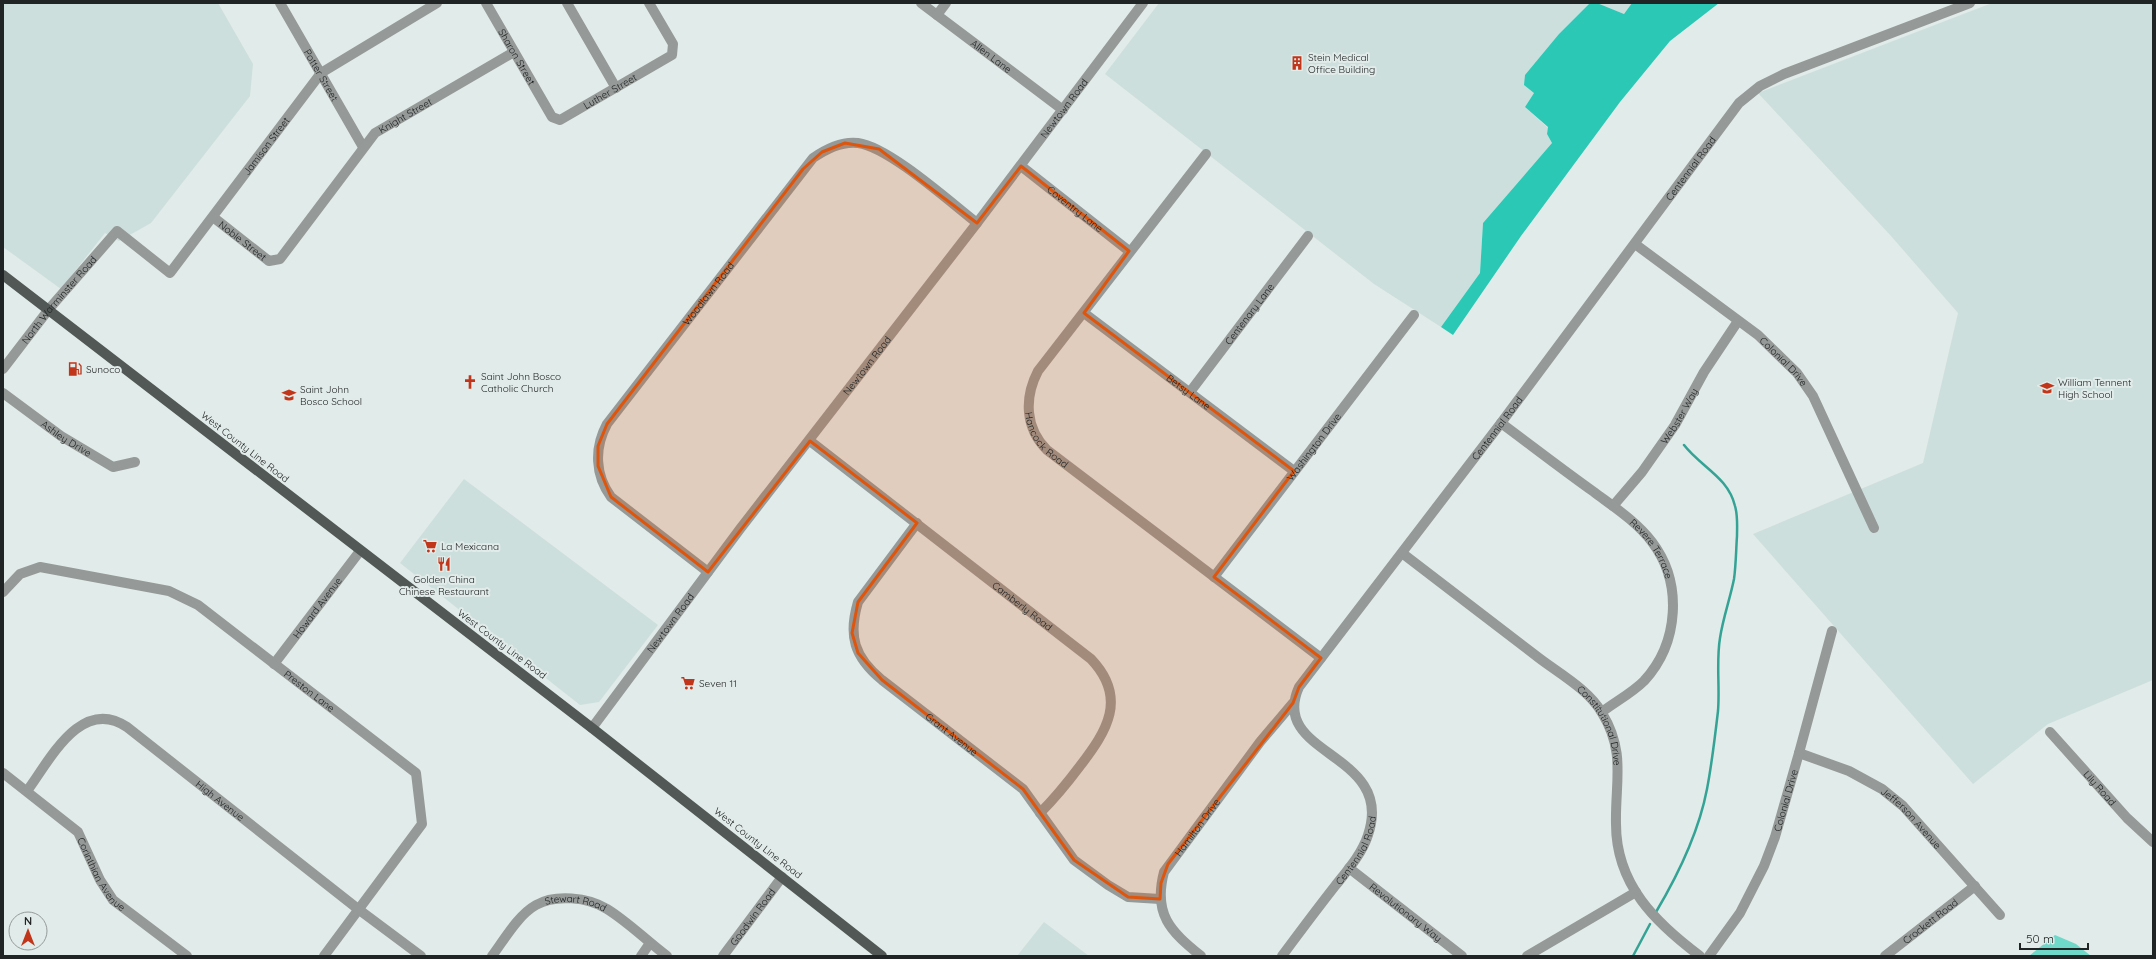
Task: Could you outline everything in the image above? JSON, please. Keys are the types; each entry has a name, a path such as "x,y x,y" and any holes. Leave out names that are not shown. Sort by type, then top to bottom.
{"main road":[{"name":"West County Line Road","path":"3,275 592,728 882,956"}],"street":[{"name":"Potter Street","path":"280,3 363,147"},
{"name":"Jamison Street","path":"117,231 170,272 321,73 437,3"},
{"name":"Sharon Street","path":"486,3 548,110"},
{"path":"567,3 616,88"},
{"name":"Luther Street","path":"548,110 556,119 565,119 670,57 673,44 649,3"},
{"name":"Allen Lane","path":"921,3 1063,110"},
{"path":"937,15 946,3"},
{"name":"Newtown Road","path":"592,728 708,572 977,223 1143,3"},
{"name":"Centennial Road","path":"1282,956 1349,868 1368,836 1371,825 1370,800 1366,789 1351,770 1305,734 1299,727 1293,712 1293,703 1299,687 1501,423 1739,103 1760,86 1784,74 1970,3"},
{"name":"Knight Street","path":"274,261 283,256 371,137 383,128 514,52"},
{"name":"Woodlawn Road","path":"708,572 612,497 602,480 598,466 598,446 607,424 741,249 813,158 822,152 845,143 857,143 879,149 977,223"},
{"name":"Hancock Road","path":"1206,154 1129,251 1084,313 1038,371 1032,382 1029,398 1029,413 1037,437 1047,450 1320,658"},
{"name":"Coventry Lane","path":"1020,166 1129,251"},
{"name":"Noble Street","path":"213,217 269,260 274,261"},
{"name":"North Warminster Road","path":"3,369 49,309 117,231"},
{"name":"Centenary Lane","path":"1190,392 1308,236"},
{"name":"Colonial Drive","path":"1635,244 1773,348 1803,380 1813,396 1874,528"},
{"name":"Betsy Lane","path":"1084,313 1294,471"},
{"name":"Washington Drive","path":"1214,577 1414,315"},
{"name":"Webster Way","path":"1613,506 1642,472 1675,425 1704,372 1738,321"},
{"name":"Ashley Drive","path":"3,393 61,436 113,467 135,462"},
{"name":"Revere Terrace","path":"1501,423 1613,506 1646,534 1662,558 1670,580 1673,612 1666,646 1656,665 1642,683 1602,712"},
{"name":"Camberly Road","path":"810,441 1091,659 1103,674 1111,704 1107,727 1097,744 1065,786 1040,813"},
{"name":"Grant Avenue","path":"917,523 858,602 853,618 852,633 858,652 871,671 1023,789 1068,853 1108,885 1128,897 1160,899"},
{"name":"Howard Avenue","path":"274,664 360,550"},
{"name":"Constitutional Drive","path":"1402,553 1594,701 1602,712 1612,732 1619,762 1616,836 1625,871 1636,892 1656,919 1700,956"},
{"name":"Preston Lane","path":"3,592 20,574 40,567 169,591 198,605 416,773 422,824 324,956"},
{"name":"Colonial Drive","path":"1709,956 1740,913 1764,866 1775,836 1832,631"},
{"name":"Hamilton Drive","path":"1201,956 1173,933 1162,912 1160,899 1161,883 1168,864 1293,703"},
{"name":"High Avenue","path":"27,791 76,728 90,720 114,720 127,727 358,909 421,956"},
{"name":"Lily Road","path":"2050,732 2127,818 2153,842"},
{"name":"Jefferson Avenue","path":"1799,753 1849,771 1882,789 1903,806 2000,915"},
{"name":"Corinthian Avenue","path":"3,773 78,832 100,880 113,900 187,956"},
{"name":"Revolutionary Way","path":"1349,868 1462,956"},
{"name":"Goodwin Road","path":"723,956 782,877"},
{"name":"Crockett Road","path":"1885,956 1975,886"},
{"path":"1526,956 1636,892"},
{"name":"Stewart Road","path":"492,956 524,915 536,905 563,898 589,902 606,908 667,956"},
{"path":"641,956 650,943"}],"highlighted area":[{"path":"845,143 879,149 977,223 1021,166 1129,251 1084,313 1294,471 1214,577 1321,658 1299,687 1293,703 1168,864 1161,883 1160,899 1128,897 1074,860 1023,789 882,680 858,653 852,633 858,602 917,523 810,441 708,572 611,497 598,466 598,446 607,424 803,169 822,152"}],"shaded area":[{"path":"3,3 218,3 253,64 250,96 151,223 119,241 105,233 61,289 3,247"},
{"path":"1159,3 1590,3 1559,34 1534,93 1525,107 1548,128 1547,134 1552,143 1483,223 1480,273 1441,327 1374,284 1105,74"},
{"path":"1597,3 1632,3 1624,14"},
{"name":"William Tennent High School","path":"1992,3 2153,3 2153,680 2048,724 1973,784 1753,534 1923,463 1958,313 1891,236 1758,93"},
{"path":"464,479 658,625 599,702 580,705 400,563"},
{"path":"1044,922 1089,956 1017,956"}],"green space":[{"path":"1590,3 1597,3 1624,14 1632,3 1719,3 1670,41 1620,102 1521,236 1453,335 1441,327 1480,273 1483,223 1552,143 1547,134 1548,127 1525,107 1534,93 1524,85 1525,75 1559,34"},
{"path":"2055,935 2076,944 2091,956 2029,956"}],"waterway":[{"path":"1656,912 1687,852 1699,821 1707,789 1718,711 1718,656 1720,638 1734,579 1736,563 1737,517 1731,496 1720,480 1684,445"},
{"path":"1633,956 1650,924"}],"place":[{"name":"Stein Medical Office Building","path":"1297,63"},
{"name":"Sunoco","path":"75,369"},
{"name":"Saint John Bosco Catholic Church","path":"470,382"},
{"name":"William Tennent High School","path":"2047,388"},
{"name":"Saint John Bosco School","path":"289,395"},
{"name":"La Mexicana","path":"430,546"},
{"name":"Golden China Chinese Restaurant","path":"444,564"},
{"name":"Seven 11","path":"688,683"}]}
